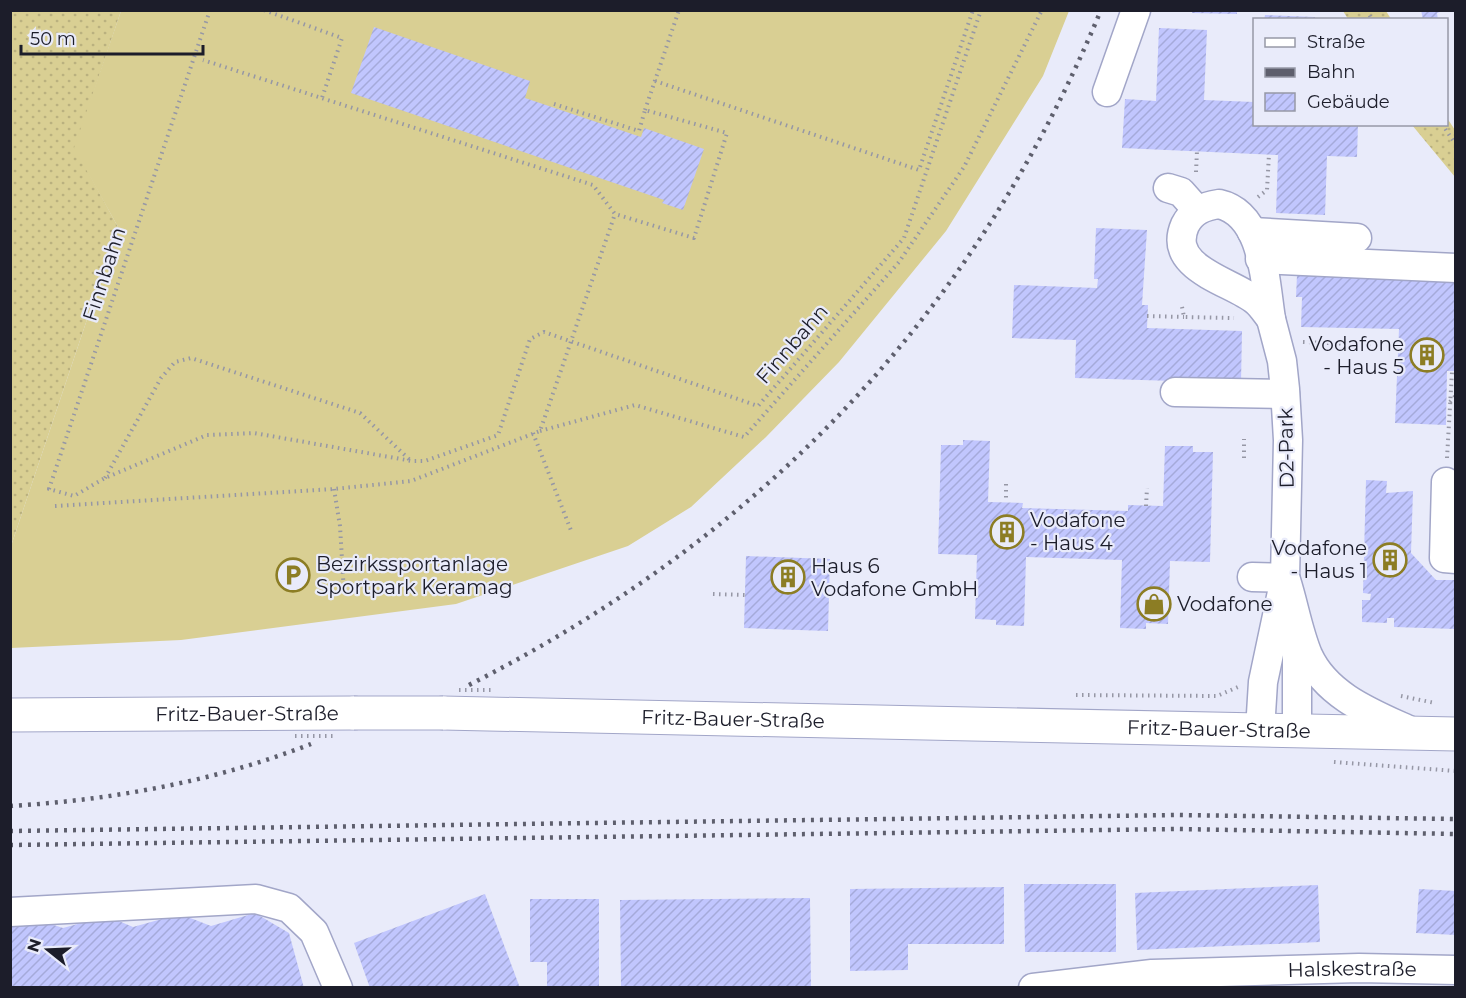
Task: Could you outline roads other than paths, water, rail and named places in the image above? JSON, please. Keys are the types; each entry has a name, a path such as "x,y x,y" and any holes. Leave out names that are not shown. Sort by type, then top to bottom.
{"main road":[{"name":"Fritz-Bauer-Straße","path":"10,715 443,712 1455,734"}],"street":[{"path":"1107,92 1137,10"},
{"path":"1125,42 1154,10"},
{"path":"1168,188 1181,192 1197,210"},
{"path":"1273,330 1256,302 1189,261 1182,240 1189,218 1197,210 1219,204 1251,235 1455,268"},
{"path":"1251,235 1357,238"},
{"name":"D2-Park","path":"1251,235 1273,330 1292,391 1285,578 1263,682 1260,730"},
{"path":"1175,392 1292,391"},
{"path":"1446,473 1444,558 1455,558"},
{"path":"1252,577 1285,578"},
{"name":"D2-Park","path":"1285,578 1308,655 1329,686 1373,714 1417,733"},
{"name":"D2-Park","path":"1296,620 1297,731"},
{"path":"10,912 256,899 289,908 314,932 338,987"},
{"name":"Halskestraße","path":"1033,987 1152,974 1357,978 1455,970"}],"railway":[{"path":"469,685 575,626 674,560 764,487 847,406 922,319 990,224 1049,121 1101,10"},
{"path":"10,806 87,799 164,787 238,768 311,744"},
{"path":"10,831 1179,815 1456,819"},
{"path":"10,845 1179,829 1456,834"}],"place":[{"name":"Vodafone - Haus 5","path":"1427,355"},
{"name":"Vodafone - Haus 4","path":"1007,532"},
{"name":"Vodafone - Haus 1","path":"1390,560"},
{"name":"Bezirkssportanlage Sportpark Keramag","path":"293,575"},
{"name":"Haus 6 Vodafone GmbH","path":"788,577"},
{"name":"Vodafone","path":"1154,604"}]}
